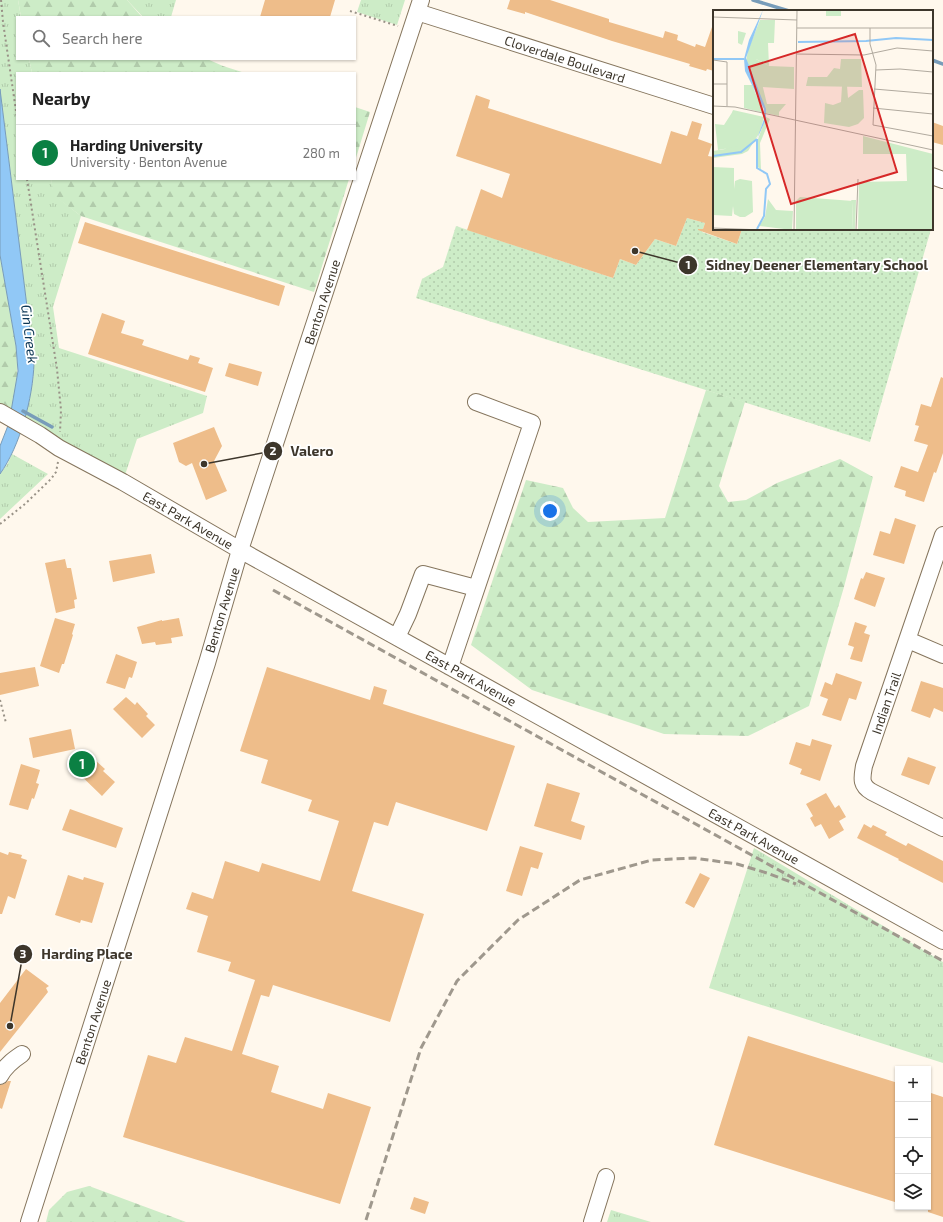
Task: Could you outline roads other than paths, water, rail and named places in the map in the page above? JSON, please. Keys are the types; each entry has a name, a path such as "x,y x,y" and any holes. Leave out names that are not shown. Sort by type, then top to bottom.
{"street":[{"name":"Cloverdale Boulevard","path":"419,6 713,106"},
{"name":"Benton Avenue","path":"29,1222 207,663 240,550 419,6"},
{"path":"933,176 943,180"},
{"path":"450,667 532,423 476,402"},
{"name":"East Park Avenue","path":"0,412 40,435 59,448 122,482 240,550 943,941"},
{"name":"Indian Trail","path":"943,535 862,775 863,783 866,788 872,792 943,828"},
{"path":"397,637 408,614 423,574 476,588"},
{"path":"908,640 943,655"},
{"path":"0,1076 13,1060 22,1054"},
{"path":"592,1222 606,1177"}],"water":[{"name":"Gin Creek","path":"0,89 34,363 31,391 24,421 14,450 0,474 0,446 9,423 18,371 16,346 0,255"}],"waterway":[{"path":"753,0 786,10"},
{"path":"933,60 943,64"},
{"path":"23,411 52,427"}],"railway":[{"path":"273,590 943,961"},
{"path":"366,1220 421,1048 457,981 518,920 580,880 652,860 694,858 737,864 796,884"}],"place":[{"name":"Sidney Deener Elementary School","path":"635,251"},
{"name":"Valero","path":"204,464"},
{"name":"Harding University","path":"82,764"},
{"name":"Harding Place","path":"10,1026"}]}
